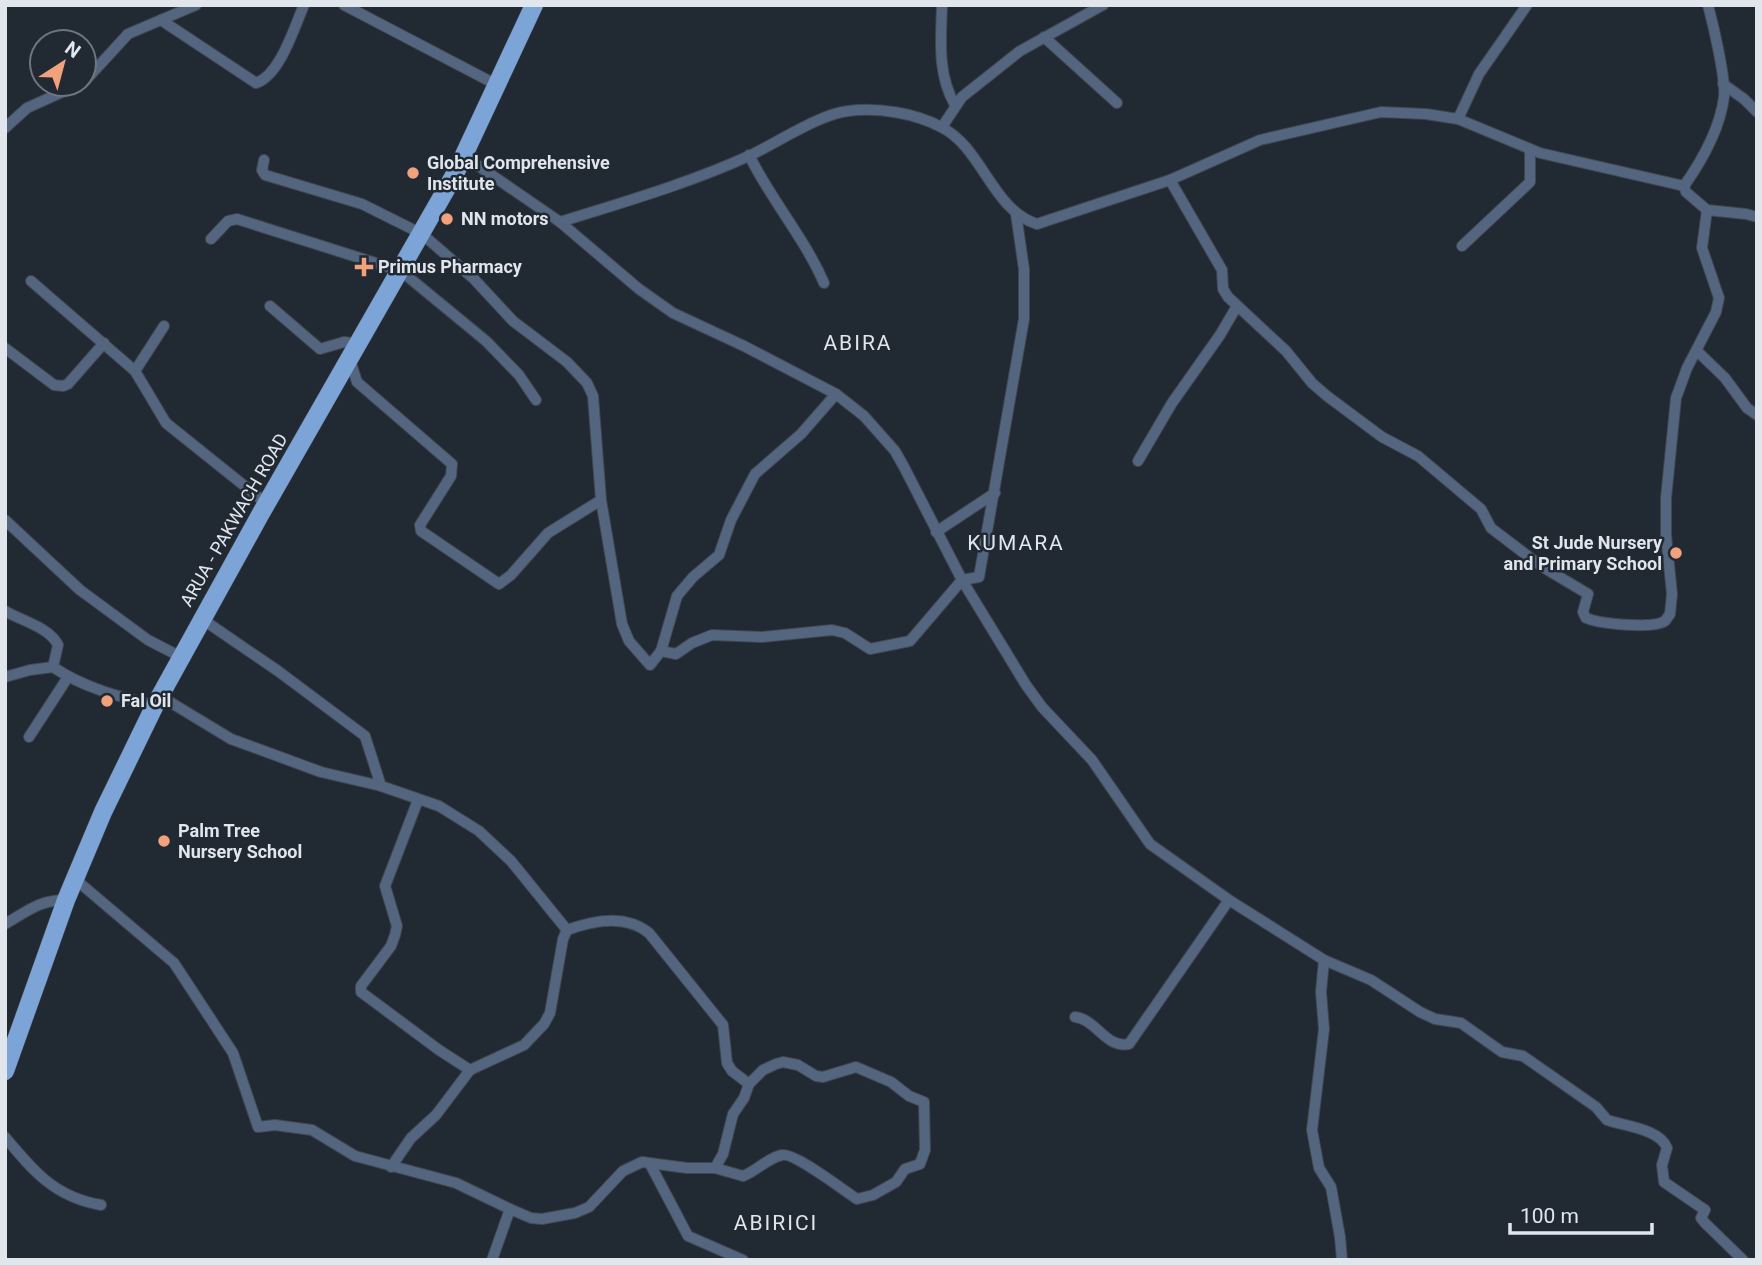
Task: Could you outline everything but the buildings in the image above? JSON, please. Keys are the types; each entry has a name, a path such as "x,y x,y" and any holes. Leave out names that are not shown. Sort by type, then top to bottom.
{"main road":[{"name":"ARUA - PAKWACH ROAD","path":"5,1071 66,900 103,812 157,701 422,234 464,156 534,5"}],"street":[{"path":"98,65 123,38 139,28 196,5"},
{"path":"161,20 256,83 268,77 276,67 304,5"},
{"path":"344,5 497,85"},
{"path":"942,5 941,49 944,75 947,90 955,105"},
{"path":"942,127 955,105 968,91 1020,51 1103,5"},
{"path":"1458,119 1479,74 1527,5"},
{"path":"1684,186 1696,169 1722,108 1724,93 1708,5"},
{"path":"1044,37 1117,103"},
{"path":"1723,84 1757,112"},
{"path":"6,127 27,108 49,98"},
{"path":"561,222 659,191 749,156 826,117 846,111 888,112 942,127 962,145 1016,214 1034,223 1171,180 1260,140 1361,116 1399,112 1458,119 1530,149 1602,169 1684,186"},
{"path":"1462,246 1530,182 1530,149"},
{"path":"464,156 561,222 647,295 673,313 836,394 864,416 895,451 961,580 1034,696 1092,760 1148,842 1229,900 1324,960 1371,980 1420,1013 1435,1019 1461,1023 1502,1052 1523,1056 1596,1107 1607,1120 1628,1124 1664,1141 1667,1148 1662,1165 1664,1182 1705,1210 1701,1218 1704,1223 1743,1260"},
{"path":"749,156 762,182 804,245 824,283"},
{"path":"264,160 262,170 266,176 362,204 422,234 474,279 509,317 559,355 587,383 593,396 601,500 624,632 650,665 661,651 677,596 693,577 719,555 731,520 755,474 809,427 836,394"},
{"path":"1171,180 1222,270 1224,291 1286,351 1318,389 1382,437 1418,456 1481,509 1491,528 1541,566 1588,594 1583,612 1586,618 1619,623 1661,624 1670,614 1672,594 1665,523 1670,442 1676,398 1680,383 1716,313 1719,298 1702,248 1707,210"},
{"path":"1684,186 1686,192 1707,210 1746,214 1757,218"},
{"path":"661,651 676,654 702,639 720,634 770,636 832,630 845,633 870,649 905,644 961,580 980,575 1012,378 1023,337 1024,270 1016,214"},
{"path":"211,239 228,221 237,219 401,271 486,341 519,375 536,400"},
{"path":"31,281 135,371 166,423 267,504"},
{"path":"270,306 320,349 344,342 359,344"},
{"path":"1138,461 1172,403 1237,306"},
{"path":"135,371 164,326"},
{"path":"5,348 54,385 63,386 71,382 104,344"},
{"path":"1697,351 1725,378 1743,400 1746,408 1757,415"},
{"path":"350,360 357,382 452,464 451,476 420,525 420,530 499,584 511,575 548,533 601,500"},
{"path":"936,532 995,493"},
{"path":"5,520 80,590 148,640 181,657"},
{"path":"5,611 49,633 55,639 58,645 53,667"},
{"path":"202,619 267,663 365,736 380,786"},
{"path":"5,677 53,667 68,677 108,694 157,701 231,739 321,772 380,786 439,806 480,831 511,861 567,930"},
{"path":"29,737 68,677"},
{"path":"418,800 385,886 397,926 395,935 391,946 361,986 361,992 470,1070"},
{"path":"75,879 174,963 233,1053 257,1126 275,1125 312,1130 355,1156 456,1183 531,1218 542,1219 575,1213 598,1199 623,1171 634,1164 715,1168 743,1176 779,1155 787,1154 800,1159 857,1199 873,1195 896,1182 905,1169 918,1166 923,1159 926,1124 923,1102 909,1096 891,1082 856,1068 823,1077 816,1076 798,1065 783,1062 763,1070 749,1084 744,1098 733,1114 723,1154 715,1168"},
{"path":"5,924 39,903 66,900"},
{"path":"1075,1017 1085,1020 1113,1042 1129,1044 1229,900"},
{"path":"567,930 618,919 636,924 649,933 723,1025 727,1063 732,1071 749,1084"},
{"path":"391,1167 411,1138 436,1115 470,1070 524,1045 544,1024 550,1013 567,930"},
{"path":"1324,960 1321,992 1324,1030 1312,1130 1319,1168 1331,1187 1342,1260"},
{"path":"5,1138 44,1181 73,1199 101,1205"},
{"path":"650,1164 688,1236 743,1260"},
{"path":"492,1260 510,1209"}],"place":[{"name":"Global Comprehensive Institute","path":"413,173"},
{"name":"NN motors","path":"447,219"},
{"name":"Primus Pharmacy","path":"364,267"},
{"name":"St Jude Nursery and Primary School","path":"1676,553"},
{"name":"Fal Oil","path":"107,701"},
{"name":"Palm Tree Nursery School","path":"164,841"}],"district":[{"name":"ABIRA","path":"858,343"},
{"name":"KUMARA","path":"1016,543"},
{"name":"ABIRICI","path":"776,1223"}]}
